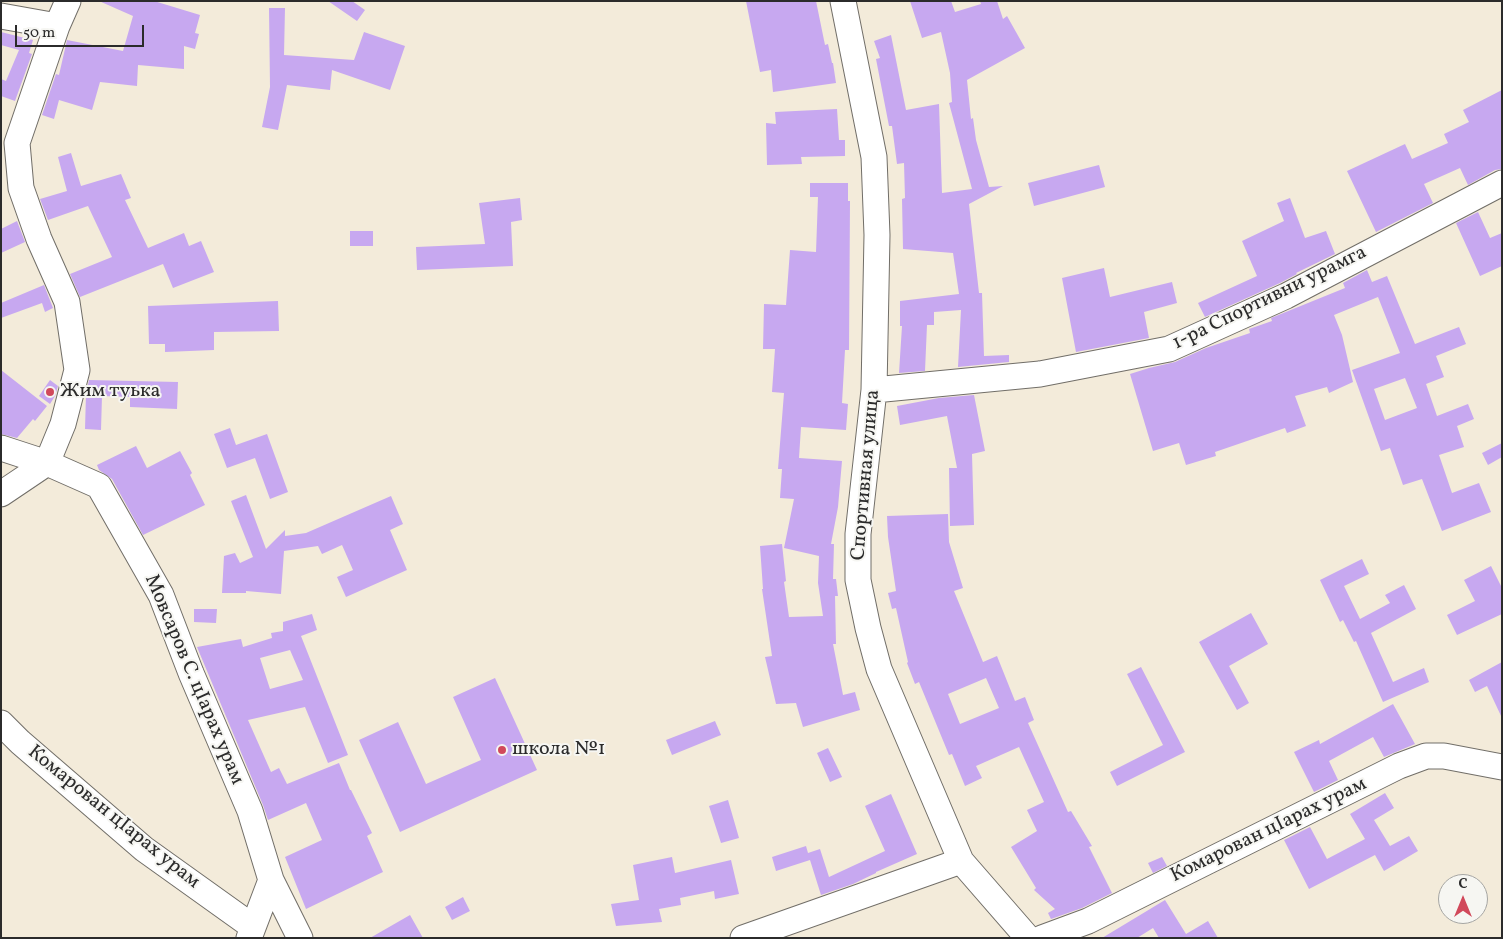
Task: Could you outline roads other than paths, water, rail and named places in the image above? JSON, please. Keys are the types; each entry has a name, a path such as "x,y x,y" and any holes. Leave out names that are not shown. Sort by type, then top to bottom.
{"street":[{"path":"1,494 47,463 63,424 77,370 66,302 38,239 21,188 17,144 56,26 68,1"},
{"name":"Спортивная улица","path":"843,1 874,158 878,235 874,390 858,534 858,580 879,669 961,860 1028,938"},
{"path":"1,16 56,26"},
{"name":"1-ра Спортивни урамга","path":"874,390 1040,374 1169,349 1286,296 1502,183"},
{"name":"Мовсаров С. цIарах урам","path":"1,448 47,463 99,486 161,595 191,673 250,811 271,880 300,938"},
{"name":"Комарован цIарах урам","path":"1,723 20,742 144,848 251,933"},
{"name":"Комарован цIарах урам","path":"1042,938 1088,920 1391,771 1426,756 1444,756 1502,767"},
{"path":"742,938 961,860"},
{"path":"251,933 271,880"}],"place":[{"name":"Жим туька","path":"50,392"},
{"name":"школа №1","path":"502,750"}]}
